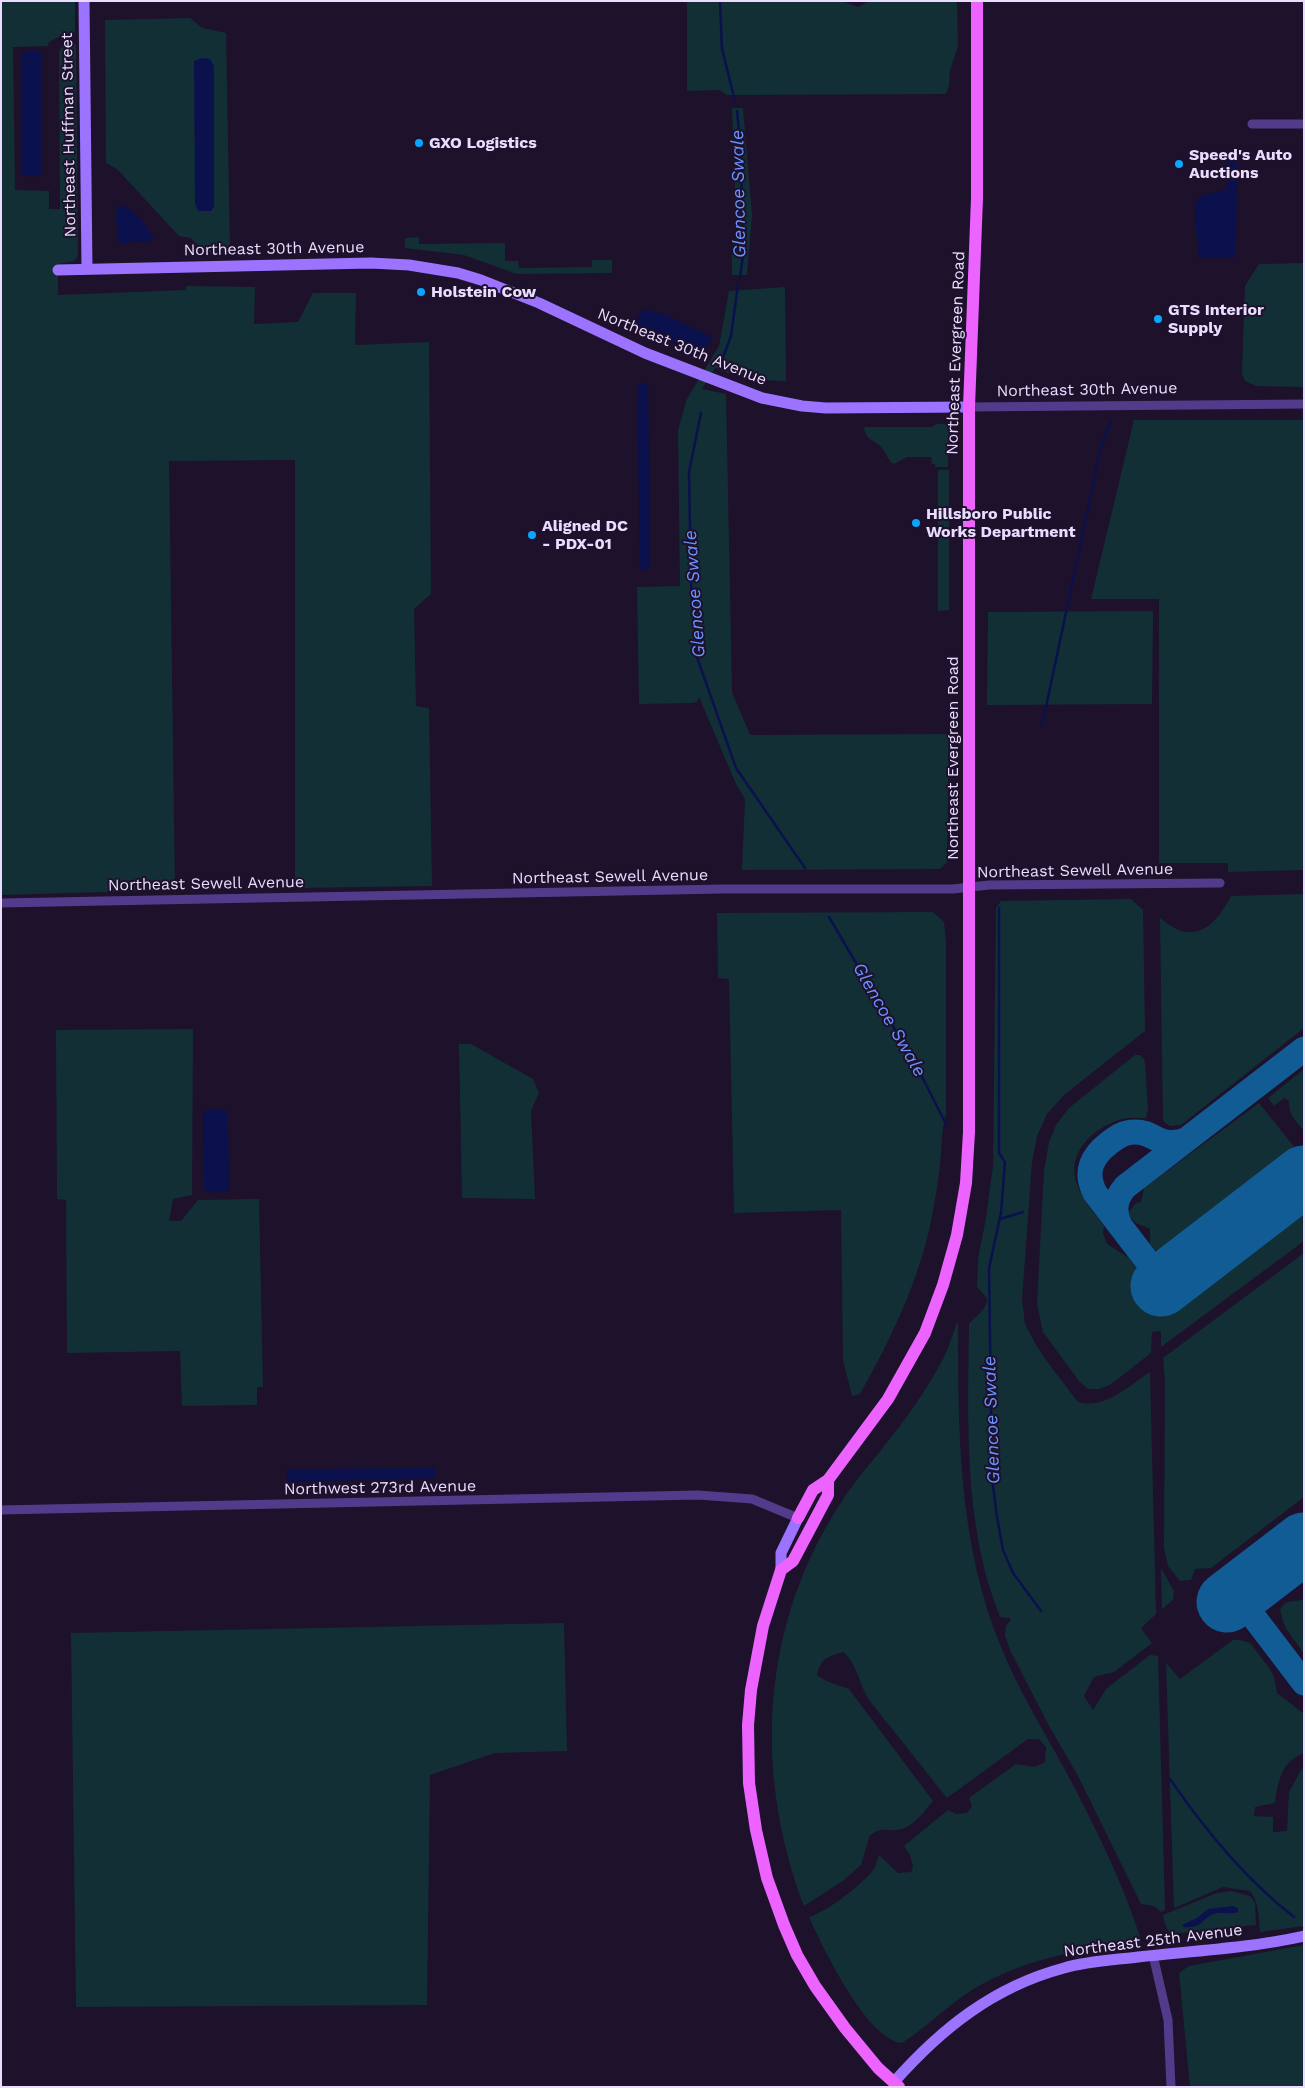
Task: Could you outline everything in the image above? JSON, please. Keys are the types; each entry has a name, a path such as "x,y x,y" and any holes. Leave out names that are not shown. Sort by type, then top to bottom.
{"main road":[{"name":"Northeast Evergreen Road","path":"798,1518 813,1490 828,1480 888,1399 914,1355 935,1309 958,1235 966,1183 968,1156 969,407 977,198 977,1"},
{"name":"Northeast Evergreen Road","path":"828,1480 828,1495 793,1561 781,1570 763,1626 751,1690 748,1759 756,1830 767,1878 797,1955 820,1994 845,2028 866,2055 896,2085"}],"street":[{"name":"Northeast Huffman Street","path":"84,1 87,269"},
{"path":"1252,124 1304,124"},
{"name":"Northeast 30th Avenue","path":"58,270 371,263 409,265 458,273 499,286 645,353 762,398 802,406 826,408 1304,404"},
{"name":"Northeast Sewell Avenue","path":"1,903 723,890 932,889 989,885 1220,883"},
{"name":"Northwest 273rd Avenue","path":"5,1510 698,1495 752,1499 798,1518"},
{"name":"Northeast Evergreen Road","path":"781,1570 781,1553 798,1518"},
{"name":"Northeast 25th Avenue","path":"896,2085 947,2028 980,2005 1013,1987 1066,1967 1266,1943 1304,1936"},
{"path":"1154,1955 1168,2020 1171,2087"}],"green space":[{"path":"1,1 75,1 75,33 63,35 49,42 48,46 13,47 15,190 49,191 49,209 60,209 59,51 64,45 76,44 78,256 74,261 58,264 58,295 186,290 186,286 255,287 254,324 298,322 313,293 356,293 355,345 429,342 431,594 414,609 416,706 429,708 432,886 295,888 295,460 169,461 175,890 1,895"},
{"path":"687,1 841,1 858,7 870,1 957,1 958,46 950,70 946,94 727,95 719,90 687,91"},
{"path":"190,18 202,28 226,33 230,251 204,252 191,238 179,236 117,169 106,163 105,20"},
{"path":"732,108 743,108 752,215 747,275 732,275 732,248 737,237"},
{"path":"419,237 419,244 505,243 505,261 518,261 519,268 592,267 592,260 612,260 612,273 517,274 464,255 405,248 405,238"},
{"path":"1304,263 1304,387 1256,386 1245,381 1242,373 1245,286 1259,264"},
{"path":"785,287 786,381 750,378 715,368 702,389 726,394 732,692 750,735 949,734 947,862 940,869 742,870 745,799 736,784 699,697 698,701 693,703 639,704 637,587 680,586 678,430 687,399 719,346 729,291"},
{"path":"1134,420 1304,420 1304,870 1228,872 1228,863 1159,863 1159,599 1091,599"},
{"path":"937,424 945,424 949,429 948,467 935,467 935,464 932,464 931,457 907,457 894,464 890,461 884,450 866,435 864,427 931,427"},
{"path":"938,470 949,470 949,610 938,611"},
{"path":"1153,611 1152,704 987,705 988,612"},
{"path":"1304,894 1304,1028 1181,1125 1170,1126 1163,1121 1160,918 1181,931 1196,932 1214,920 1231,896"},
{"path":"1131,899 1143,910 1145,1031 1064,1095 1047,1114 1037,1136 1032,1162 1022,1299 1025,1324 1036,1345 1078,1402 1088,1404 1107,1400 1150,1372 1156,1614 1141,1628 1152,1643 1114,1672 1094,1677 1084,1696 1093,1710 1106,1689 1150,1655 1158,1656 1165,1910 1160,1912 1154,1906 1141,1904 1078,1776 1048,1724 1011,1652 1005,1636 1006,1626 1011,1620 1010,1618 1000,1617 983,1563 977,1534 970,1474 969,1444 969,1324 984,1308 987,1300 977,1287 978,1259 993,1166 996,908 1001,901"},
{"path":"933,912 944,922 946,942 946,1113 935,1199 930,1226 910,1291 882,1354 860,1394 852,1396 843,1360 841,1210 734,1213 729,979 718,978 717,913"},
{"path":"193,1029 192,1195 173,1199 169,1221 181,1221 198,1200 259,1199 263,1387 257,1387 257,1405 182,1406 180,1351 67,1353 66,1200 57,1199 56,1030"},
{"path":"459,1044 471,1044 533,1079 539,1093 531,1111 535,1199 462,1198"},
{"path":"1135,1055 1140,1055 1144,1059 1145,1064 1148,1108 1146,1118 1127,1118 1105,1126 1087,1140 1076,1160 1075,1172 1079,1190 1104,1226 1103,1233 1107,1244 1129,1258 1165,1306 1178,1299 1304,1202 1304,1241 1161,1347 1161,1331 1152,1332 1151,1353 1110,1385 1099,1389 1088,1389 1079,1381 1043,1332 1037,1304 1044,1171 1049,1142 1056,1125 1069,1108"},
{"path":"1304,1069 1304,1131 1291,1114 1289,1101 1284,1098 1274,1106 1268,1098"},
{"path":"1259,1103 1300,1154 1188,1241 1171,1242 1162,1251 1154,1250 1150,1244 1150,1229 1134,1221 1129,1212 1136,1203 1141,1202 1144,1188"},
{"path":"1304,1253 1304,1497 1211,1568 1195,1569 1191,1580 1180,1581 1168,1566 1164,1548 1165,1381 1163,1358"},
{"path":"958,1320 960,1445 963,1486 976,1568 987,1608 1015,1678 1097,1832 1126,1898 1142,1943 1095,1949 1049,1958 1005,1973 963,1996 902,2043 889,2038 861,2010 835,1970 809,1917 834,1904 861,1883 874,1868 879,1855 898,1873 911,1872 913,1867 910,1855 904,1846 948,1810 956,1814 967,1813 972,1806 969,1798 1016,1764 1035,1767 1045,1762 1046,1747 1039,1739 1028,1739 947,1798 869,1700 848,1657 843,1652 826,1659 820,1665 817,1675 826,1681 849,1689 933,1801 908,1827 896,1830 881,1830 870,1835 861,1865 844,1880 804,1906 788,1855 777,1803 772,1751 774,1699 781,1647 795,1597 815,1548 847,1493 903,1422 924,1391 943,1359"},
{"path":"1161,1568 1174,1591 1173,1600 1162,1609"},
{"path":"1304,1599 1304,1654 1285,1627 1280,1610 1288,1602"},
{"path":"564,1623 567,1751 495,1753 430,1775 427,2005 76,2007 71,1633"},
{"path":"1233,1640 1250,1643 1270,1669 1274,1677 1277,1693 1304,1714 1304,1753 1290,1762 1282,1773 1275,1803 1255,1807 1254,1816 1273,1817 1273,1832 1287,1831 1289,1792 1301,1770 1304,1769 1304,1926 1260,1932 1257,1905 1250,1891 1223,1887 1174,1908 1166,1663 1180,1679"},
{"path":"1231,1891 1250,1896 1255,1903 1256,1925 1170,1934 1163,1915 1217,1893"},
{"path":"1304,1945 1304,2087 1190,2087 1179,1973 1189,1966"}],"shaded area":[{"path":"31,50 41,51 41,174 32,177 22,174 21,54"},
{"path":"202,58 210,59 214,66 214,207 211,211 198,211 195,203 194,61"},
{"path":"1226,151 1237,152 1236,256 1230,258 1199,258 1195,218 1196,201 1202,196 1227,189"},
{"path":"121,205 140,218 151,234 152,241 121,243 118,241 116,219 117,208"},
{"path":"643,309 666,315 712,337 702,355 670,342 668,336 647,327 642,329 635,326"},
{"path":"643,383 648,385 650,568 645,570 640,568 637,386"},
{"path":"221,1109 227,1112 228,1117 229,1188 227,1192 207,1192 204,1188 203,1116 204,1111"},
{"path":"435,1468 435,1478 288,1482 286,1475 288,1469"},
{"path":"1233,1906 1238,1908 1238,1912 1213,1914 1196,1926 1184,1927 1182,1925 1197,1918 1208,1909"}],"waterway":[{"name":"Glencoe Swale","path":"720,1 722,49 735,101"},
{"name":"Glencoe Swale","path":"737,111 741,153 743,255 740,277"},
{"name":"Glencoe Swale","path":"722,360 731,336 738,285"},
{"name":"Glencoe Swale","path":"701,413 689,472 691,584 697,657 736,768 805,868"},
{"path":"1042,726 1101,447 1111,422"},
{"name":"Glencoe Swale","path":"999,908 999,1153 1005,1162 1001,1213 989,1268 992,1478 1003,1550 1013,1573 1041,1611"},
{"name":"Glencoe Swale","path":"829,917 917,1067 946,1124"},
{"name":"Glencoe Swale","path":"1000,1219 1023,1212"},
{"name":"Glencoe Swale","path":"1170,1779 1197,1817 1242,1870 1294,1917"}],"taxiway":[{"path":"1120,1225 1116,1215 1116,1205 1125,1187 1304,1049"},
{"path":"1164,1283 1095,1193 1090,1178 1090,1171 1094,1159 1103,1148 1118,1137 1130,1132 1141,1132 1169,1142 1186,1140"},
{"path":"1237,1595 1304,1683"}],"runway":[{"path":"1161,1286 1304,1176"},
{"path":"1227,1602 1304,1543"}],"place":[{"name":"GXO Logistics","path":"419,143"},
{"name":"Speed's Auto Auctions","path":"1179,164"},
{"name":"Holstein Cow","path":"421,292"},
{"name":"GTS Interior Supply","path":"1158,319"},
{"name":"Hillsboro Public Works Department","path":"916,523"},
{"name":"Aligned DC - PDX-01","path":"532,535"}]}
